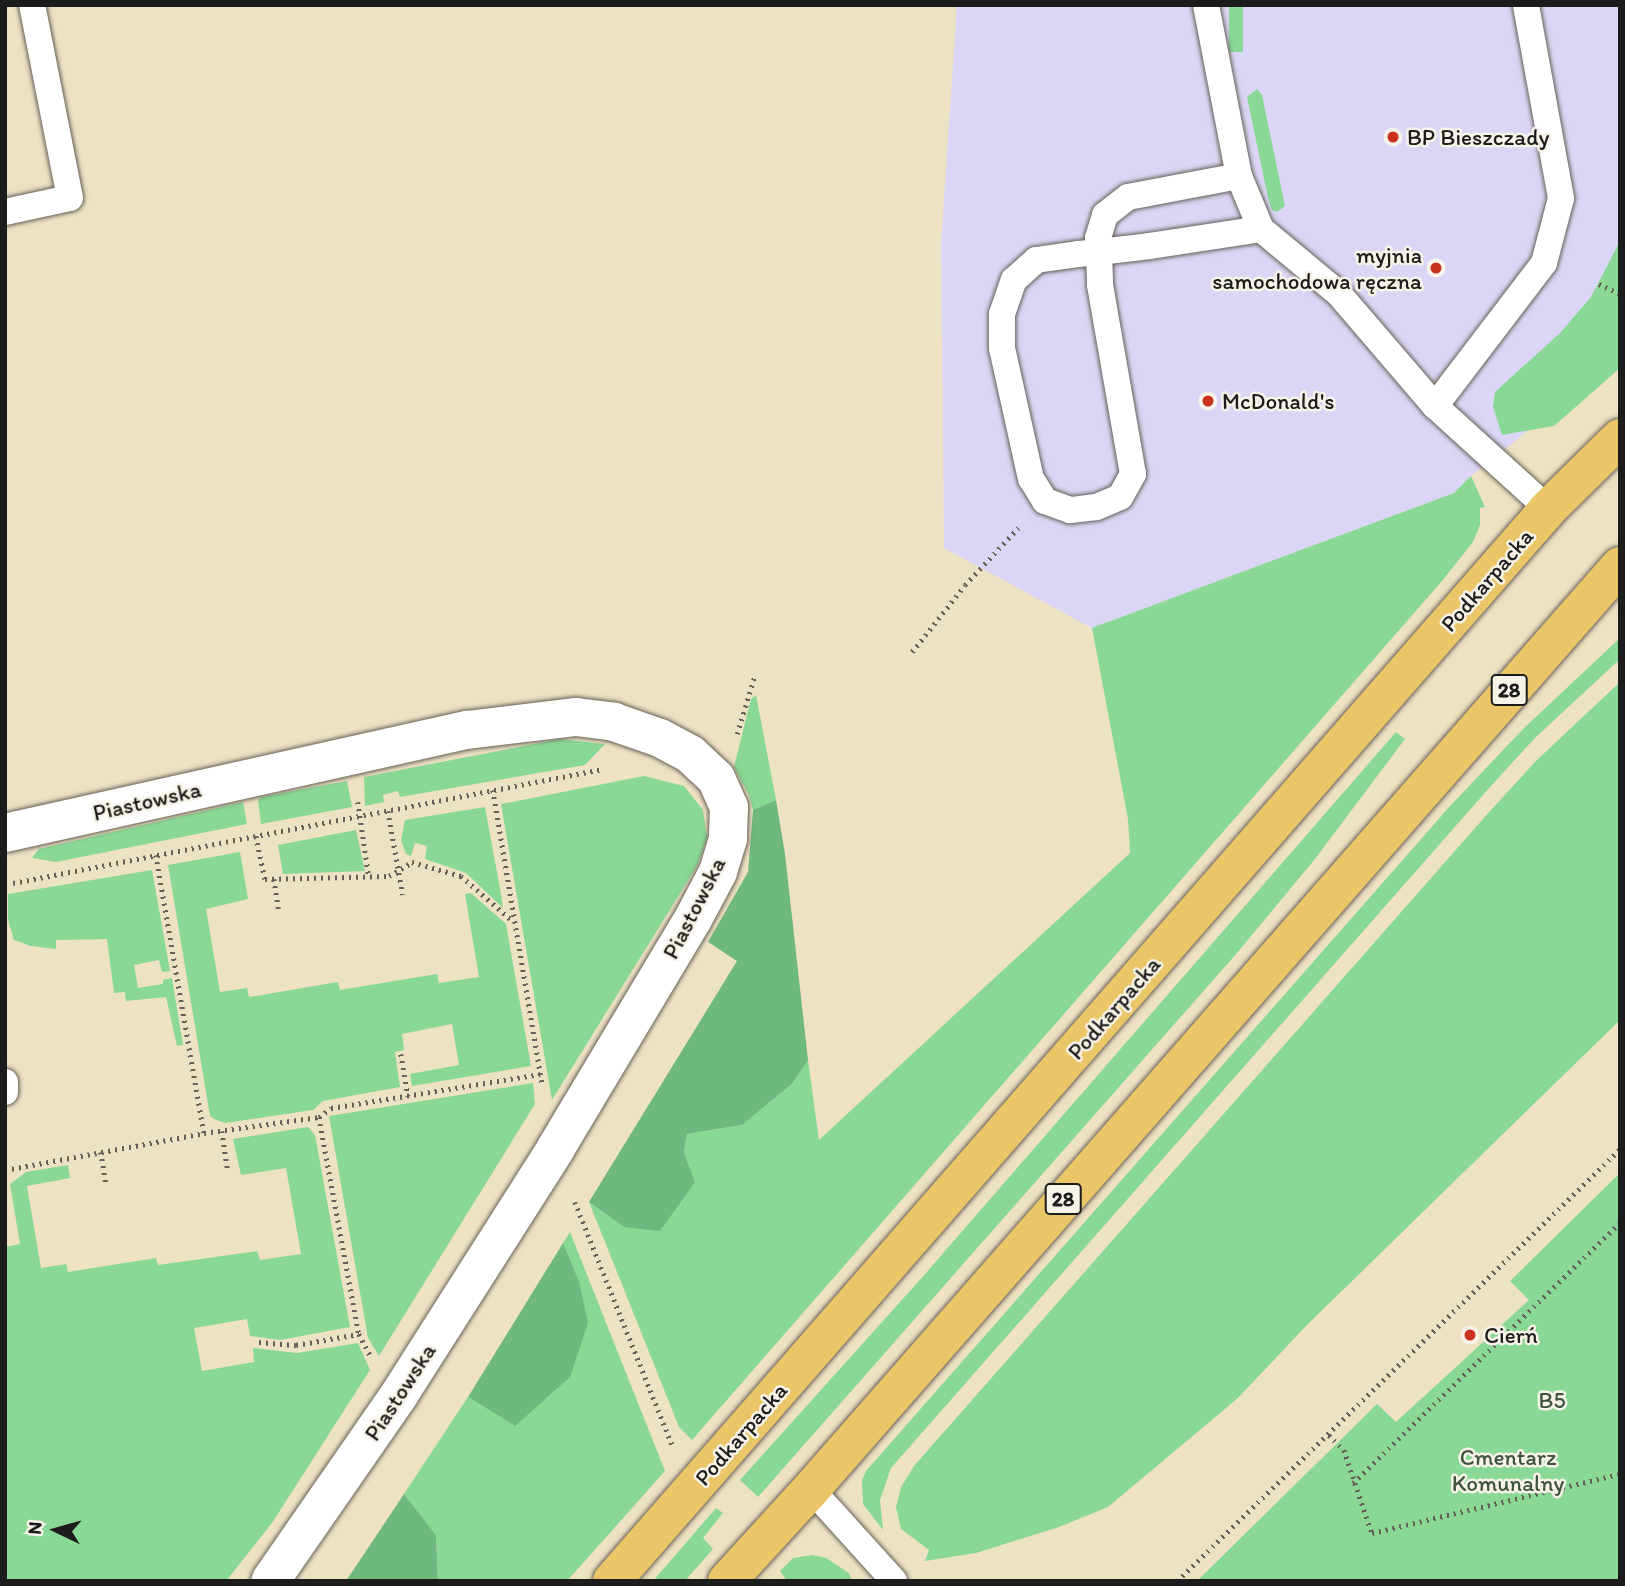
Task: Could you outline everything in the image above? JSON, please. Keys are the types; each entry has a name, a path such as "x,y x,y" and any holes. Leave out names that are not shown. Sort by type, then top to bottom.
{"main road":[{"name":"Podkarpacka","path":"612,1581 1549,509 1620,438"},
{"name":"28","path":"727,1581 811,1489 1620,566"}],"street":[{"name":"Piastowska","path":"5,833 467,730 565,717 614,722 660,738 690,754 716,778 729,807 728,839 718,872 555,1150 399,1395 270,1581"}],"lane":[{"path":"5,212 70,198 33,5"},
{"path":"1206,5 1239,176 1261,229 1339,294 1434,406 1549,509"},
{"path":"1434,406 1544,264 1561,198 1526,5"},
{"path":"1239,176 1128,197 1105,215 1098,238 1099,252 1100,285 1133,474 1120,497 1096,507 1070,510 1043,498 1031,479 1002,348 1002,314 1014,281 1036,260 1099,252 1261,229"},
{"path":"5,1082 5,1092"},
{"path":"811,1489 894,1581"}],"path":[{"path":"1599,284 1620,294"},
{"path":"912,652 958,594 1043,498"},
{"path":"716,778 736,738 754,678"},
{"path":"13,883 631,764 660,738"},
{"path":"354,755 359,816 369,877"},
{"path":"387,811 403,895"},
{"path":"256,836 265,878 389,876 412,862 461,876 515,922"},
{"path":"156,855 204,1133"},
{"path":"274,879 279,909"},
{"path":"401,1054 408,1096"},
{"path":"5,1170 204,1133 319,1117 331,1108 540,1074"},
{"path":"319,1117 359,1334 377,1372 399,1395"},
{"path":"222,1131 228,1172"},
{"path":"1177,1581 1620,1149"},
{"path":"101,1153 106,1184"},
{"path":"1353,1483 1620,1222"},
{"path":"259,1342 296,1345 359,1334"},
{"path":"1329,1435 1344,1450 1372,1534 1620,1474"}],"shaded area":[{"path":"957,5 1620,5 1620,358 1471,476 1454,493 1092,628 944,548 941,243"}],"green space":[{"path":"1229,5 1243,5 1243,52 1229,52"},
{"path":"1257,89 1262,95 1285,206 1277,212 1272,210 1268,198 1247,97"},
{"path":"1620,241 1620,368 1554,426 1502,435 1493,407 1495,392 1560,333 1591,297"},
{"path":"1471,476 1485,507 1480,508 1480,525 1473,542 1442,581 692,1440 679,1427 589,1202 624,1227 695,1182 684,1152 687,1134 742,1125 792,1084 808,1060 819,1140 1130,853 1128,819 1092,628 1454,493"},
{"path":"1620,638 1620,659 1535,738 1490,787 891,1468 880,1500 883,1530 863,1504 862,1480 866,1471 1451,805 1523,729"},
{"path":"1620,682 1620,1020 1307,1325 1238,1398 1108,1507 1059,1527 976,1553 925,1561 929,1550 901,1529 896,1507 901,1487 914,1466 1490,811 1537,760"},
{"path":"756,695 776,800 753,810 749,795 734,767 751,699"},
{"path":"1396,732 1405,739 1315,859 1237,953 758,1497 740,1480 918,1282"},
{"path":"560,739 605,744 585,765 400,797 398,791 383,795 384,802 365,806 364,777"},
{"path":"644,776 684,786 703,810 707,838 697,866 552,1100 501,804"},
{"path":"347,781 352,807 261,824 258,800 261,797"},
{"path":"776,800 785,854 808,1060 792,1084 742,1125 687,1134 684,1152 695,1182 660,1231 624,1227 589,1202 737,961 708,942 748,872 753,810"},
{"path":"243,802 247,824 56,862 32,858 39,849"},
{"path":"485,807 503,908 466,873 425,859 427,846 415,843 411,856 406,854 401,840 405,820"},
{"path":"356,830 365,871 283,874 278,845"},
{"path":"240,852 248,899 206,909 220,992 247,988 249,997 338,982 340,990 437,974 439,983 479,977 465,894 471,893 506,924 531,1066 412,1086 410,1074 459,1065 452,1024 402,1034 404,1050 395,1052 400,1087 323,1101 313,1110 225,1123 214,1119 210,1116 168,865"},
{"path":"152,870 170,971 162,972 159,960 134,965 138,988 163,984 163,980 172,978 183,1045 177,1046 166,997 126,1001 125,992 114,993 107,939 56,940 56,949 31,946 14,940 8,920 8,894"},
{"path":"533,1083 535,1104 379,1356 368,1338 329,1116"},
{"path":"308,1127 315,1135 350,1327 280,1340 250,1336 247,1319 194,1328 202,1371 254,1362 253,1348 297,1353 358,1343 370,1370 272,1523 226,1581 5,1581 5,1247 20,1244 10,1184 26,1172 68,1165 70,1178 27,1186 41,1268 66,1264 68,1272 156,1258 158,1265 257,1251 260,1260 301,1254 286,1168 241,1175 233,1139"},
{"name":"Cmentarz Komunalny","path":"1620,1173 1620,1581 1197,1581 1377,1404 1396,1422 1529,1300 1510,1281"},
{"path":"570,1232 665,1471 567,1581 438,1581 436,1535 404,1494 468,1397 515,1426 579,1281 563,1243"},
{"path":"563,1243 579,1281 588,1323 570,1377 515,1426 468,1397"},
{"path":"404,1494 436,1535 438,1581 346,1581"},
{"path":"716,1508 723,1513 703,1538 713,1549 685,1581 653,1581"},
{"path":"812,1555 826,1558 849,1573 852,1581 787,1581 780,1571 793,1558"}],"place":[{"name":"BP Bieszczady","path":"1393,137"},
{"name":"myjnia samochodowa ręczna","path":"1436,268"},
{"name":"McDonald's","path":"1208,401"},
{"name":"Cierń","path":"1470,1335"}],"park label":[{"name":"B5","path":"1552,1400"}]}
